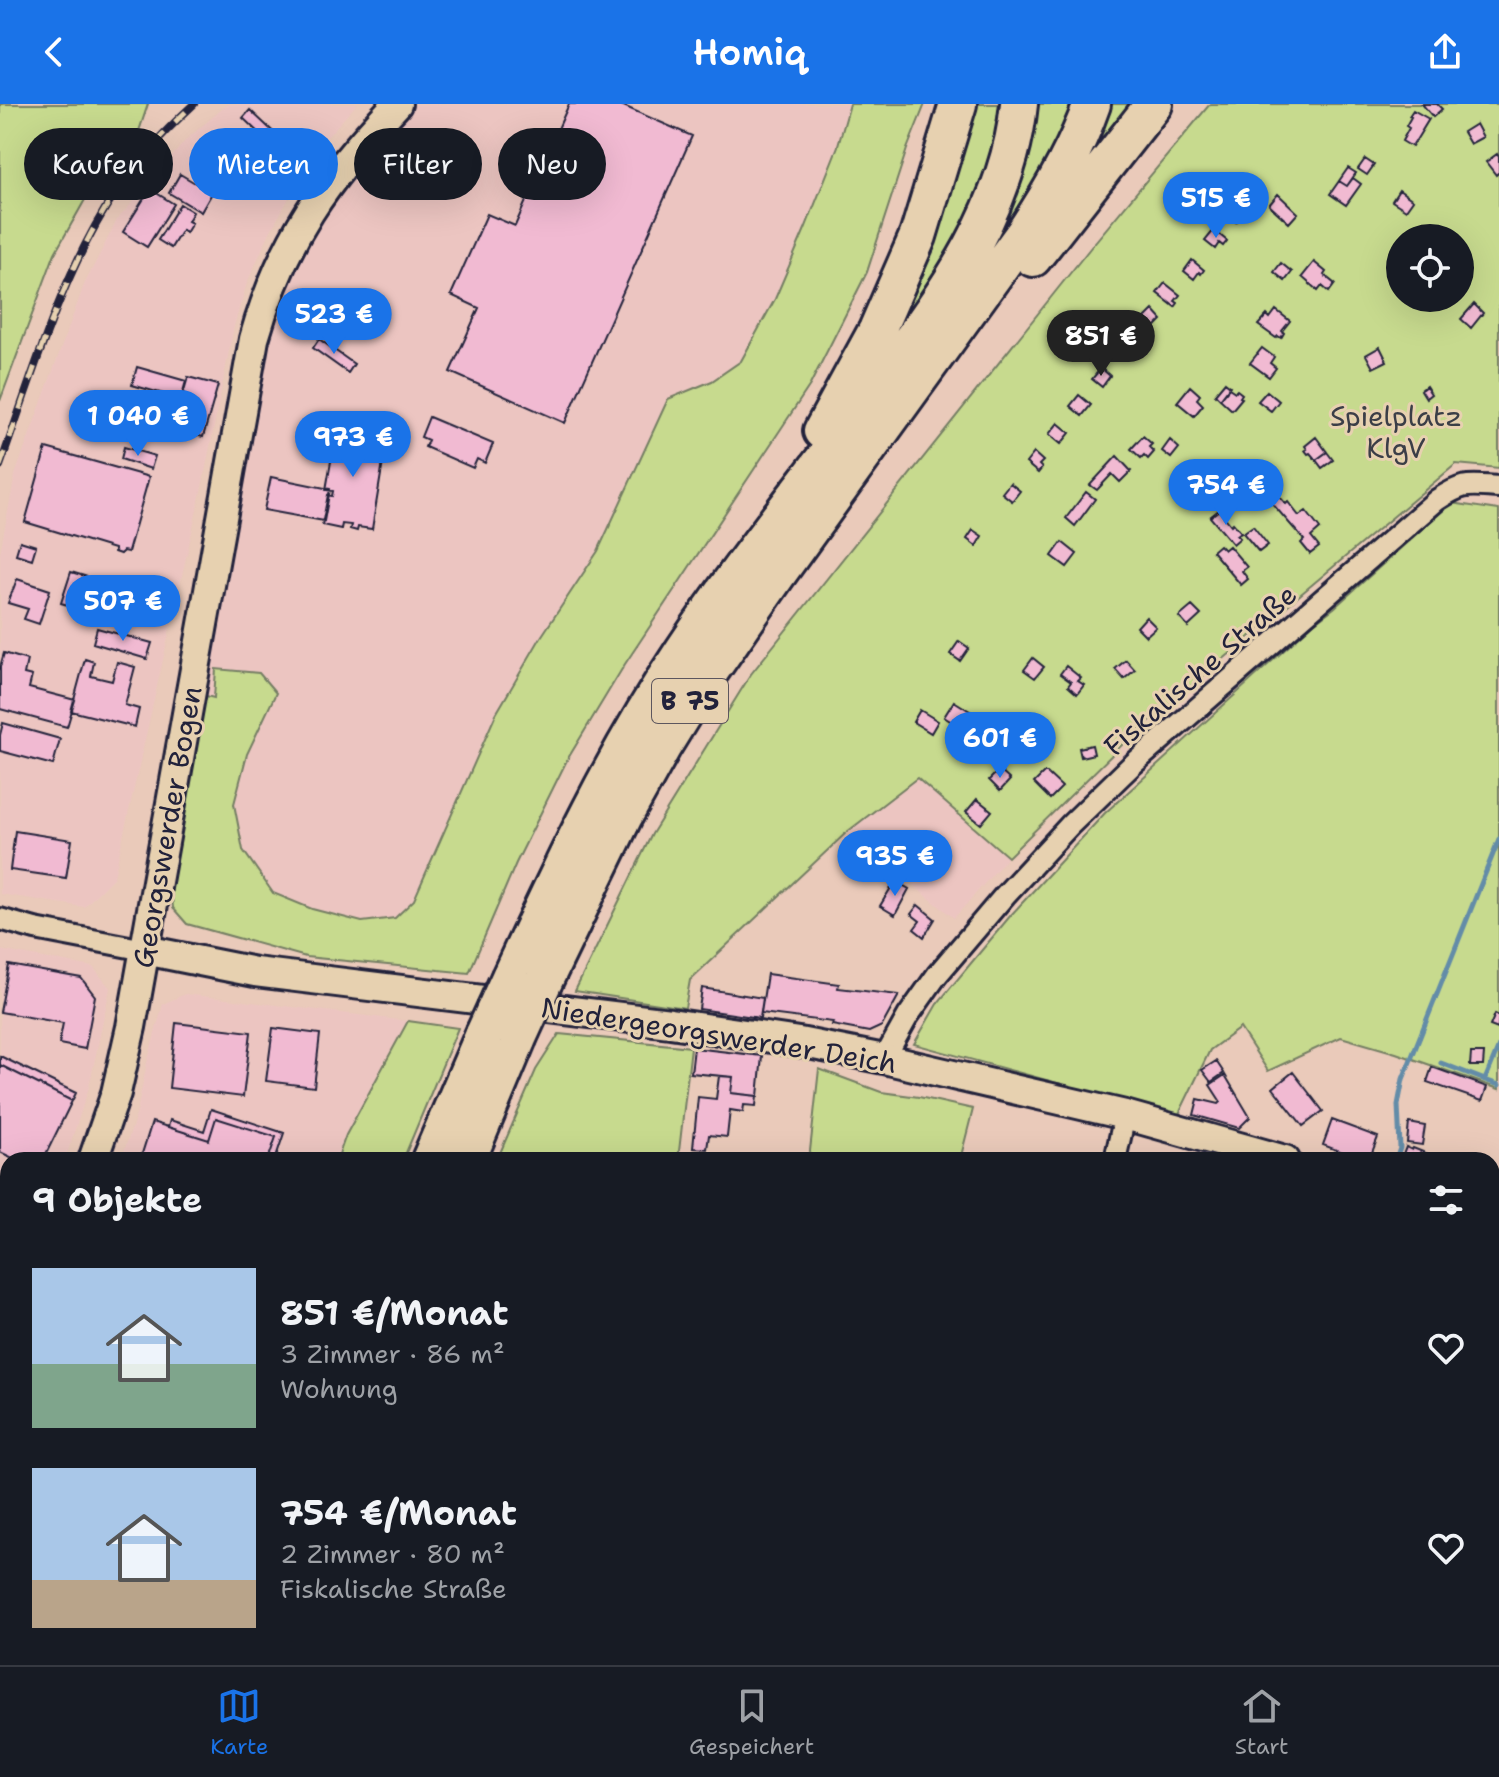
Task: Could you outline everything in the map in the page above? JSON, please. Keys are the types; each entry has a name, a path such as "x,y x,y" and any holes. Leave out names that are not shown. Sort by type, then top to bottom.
{"highway":[{"name":"B 75","path":"527,979 567,853 599,791 673,665 734,576 827,423 870,343 918,236 958,104"},
{"path":"872,443 1033,220 1074,150 1092,104"},
{"path":"872,443 974,334 1154,104"},
{"name":"B 75","path":"734,576 854,420 955,277 980,234 998,193 1018,113"},
{"name":"B 75","path":"435,1152 501,1036 527,979 618,829 685,710 735,632 872,443"},
{"name":"B 75","path":"469,1152 501,1036"}],"street":[{"name":"Georgswerder Bogen","path":"96,1152 116,1093 131,1027 249,368 262,311 286,252 304,218 365,138 397,104"},
{"name":"Fiskalische Straße","path":"884,1059 908,1016 937,975 1005,895 1070,825 1131,766 1437,500 1461,486 1499,487"},
{"path":"0,919 35,929 145,950"},
{"name":"Niedergeorgswerder Deich","path":"145,950 255,972 799,1042 1125,1115 1257,1152"},
{"path":"1117,1152 1125,1115"}],"shaded area":[{"path":"228,104 357,104 335,128 200,128"},
{"path":"410,104 850,104 838,146 805,229 775,299 741,361 712,381 668,399 598,551 541,637 496,714 414,900 395,918 362,922 312,909 273,893 243,850 234,804 247,754 276,693 217,669 214,699 202,695 272,317 301,242 332,200 338,200 338,192 354,170 354,200 482,200 482,128 389,128"},
{"path":"189,137 189,200 288,200 247,283 234,326 202,487 114,877 84,907 0,894 0,553 15,475 84,285 117,220 134,200 173,200 173,155"},
{"path":"917,778 1008,857 954,918 847,832"},
{"path":"0,950 93,967 110,988 89,1087 68,1152 0,1152"},
{"path":"185,994 408,1021 346,1135 340,1152 124,1152 136,1116 163,1004"}],"green space":[{"path":"0,104 148,104 140,128 24,128 24,200 85,200 55,253 0,401"},
{"path":"850,104 925,104 867,272 810,385 625,664 567,760 516,863 469,973 306,957 187,924 173,908 171,884 202,695 214,698 216,669 259,673 276,693 247,754 234,804 243,850 273,893 312,909 362,922 395,918 414,900 496,714 541,637 598,551 668,399 712,381 741,361 775,299 838,146"},
{"path":"966,104 1000,104 994,151 977,201 936,277 879,351"},
{"path":"1034,104 1073,104 1057,146 968,297"},
{"path":"1109,104 1145,104 1082,175"},
{"name":"Spielplatz KlgV","path":"1210,104 1499,104 1499,468 1456,464 1128,739 1008,857 917,778 847,832 690,980 685,1008 575,991 652,834 751,674 1091,247"},
{"path":"1451,503 1499,510 1499,1089 1341,1037 1268,1071 1240,1028 1210,1050 1178,1116 914,1044 937,1004 1011,915 1105,813"},
{"path":"408,1021 458,1028 406,1152 340,1152 346,1135"},
{"path":"559,1034 691,1047 679,1152 500,1152 536,1070"},
{"path":"819,1069 881,1092 973,1109 962,1152 810,1152"}],"building":[{"path":"569,104 619,104 692,136 565,423 450,372 479,308 451,295 487,214 515,226 527,200 606,200 606,128 558,128"},
{"path":"1422,104 1437,104 1442,109 1433,117"},
{"path":"250,110 269,128 254,128 243,118"},
{"path":"1413,110 1429,119 1412,147 1402,141"},
{"path":"1476,124 1483,137 1470,144 1463,132"},
{"path":"1497,154 1499,172 1496,175 1486,162"},
{"path":"1365,159 1374,165 1367,175 1358,169"},
{"path":"1348,168 1356,173 1347,186 1339,181"},
{"path":"180,174 189,179 189,200 208,200 201,212 173,195 173,186"},
{"path":"1353,178 1361,184 1346,205 1330,194 1339,181 1347,186"},
{"path":"1399,190 1413,200 1406,210 1392,201"},
{"path":"1278,194 1298,213 1289,223 1269,205"},
{"path":"143,200 168,200 174,204 147,247 123,232"},
{"path":"180,204 193,212 188,221 192,223 186,233 182,230 171,248 158,240"},
{"path":"1235,204 1248,214 1236,222 1226,214"},
{"path":"1214,230 1227,241 1223,246 1219,243 1215,249 1205,241"},
{"path":"1192,260 1204,270 1194,279 1184,271"},
{"path":"1314,262 1335,284 1329,292 1322,286 1318,291 1302,277"},
{"path":"1281,263 1292,272 1285,281 1274,272"},
{"path":"1165,283 1180,295 1175,307 1157,293"},
{"path":"1474,304 1483,313 1471,328 1461,319 1467,312 1474,312"},
{"path":"1153,310 1162,320 1154,328 1144,319"},
{"path":"1276,310 1290,321 1281,338 1276,338 1258,325"},
{"path":"319,339 354,364 348,373 313,348"},
{"path":"1125,339 1136,348 1125,357 1116,350"},
{"path":"1380,347 1387,361 1373,368 1366,355"},
{"path":"1262,348 1274,357 1270,363 1276,368 1269,377 1250,363"},
{"path":"137,367 186,381 181,399 132,385"},
{"path":"1101,368 1110,376 1102,387 1092,379"},
{"path":"188,377 218,385 203,437 173,429"},
{"path":"1225,382 1230,386 1220,399 1215,394"},
{"path":"1190,386 1200,395 1197,399 1203,405 1194,416 1177,402"},
{"path":"1426,386 1431,394 1426,398 1421,390"},
{"path":"1229,388 1242,394 1232,410 1220,399"},
{"path":"1267,391 1279,401 1271,411 1258,401"},
{"path":"1079,395 1091,405 1082,416 1070,406"},
{"path":"429,417 493,444 485,463 477,459 473,468 425,447 428,440 421,437"},
{"path":"338,421 367,426 370,431 366,453 384,456 372,529 358,527 357,531 350,529 351,525 342,524 341,529 322,525 328,495 332,496 333,491 326,490"},
{"path":"1058,423 1070,433 1061,444 1049,434"},
{"path":"1143,436 1152,444 1149,447 1154,452 1148,459 1144,455 1141,458 1131,449"},
{"path":"1316,437 1327,452 1316,460 1308,454 1305,446"},
{"path":"1170,440 1179,448 1171,458 1162,451"},
{"path":"124,447 155,456 151,469 121,459"},
{"path":"46,448 149,477 128,552 120,554 114,549 25,522"},
{"path":"1327,452 1333,460 1322,468 1316,460"},
{"path":"1034,453 1043,461 1038,473 1026,463"},
{"path":"1117,456 1131,471 1120,482 1112,474 1097,490 1090,485"},
{"path":"271,477 330,489 324,521 264,510"},
{"path":"1266,480 1272,486 1261,495 1256,488"},
{"path":"1010,483 1020,491 1012,501 1002,493"},
{"path":"1086,492 1095,499 1075,526 1066,518"},
{"path":"1278,495 1299,516 1306,511 1320,529 1311,537 1319,547 1310,554 1301,543 1304,540 1270,501"},
{"path":"1219,510 1241,532 1237,535 1240,538 1233,544 1210,517"},
{"path":"1253,526 1268,545 1259,552 1243,533"},
{"path":"973,530 982,536 976,546 967,539"},
{"path":"20,541 36,546 32,559 16,554"},
{"path":"1062,542 1077,554 1067,567 1052,556"},
{"path":"1219,545 1224,550 1229,546 1247,567 1242,571 1248,579 1241,585 1212,551"},
{"path":"71,572 147,595 137,626 61,603"},
{"path":"17,579 50,590 39,624 24,619 28,609 8,603"},
{"path":"1192,606 1201,615 1188,627 1179,617"},
{"path":"1146,617 1156,627 1146,636 1137,627"},
{"path":"97,628 152,643 147,659 93,643"},
{"path":"959,641 969,648 960,661 950,654"},
{"path":"4,653 27,660 24,674 32,676 29,688 75,700 67,727 0,709 0,667"},
{"path":"1033,658 1044,667 1035,678 1024,670"},
{"path":"85,659 94,662 91,676 112,681 117,662 135,667 125,705 139,709 135,727 71,711"},
{"path":"1126,660 1135,670 1124,679 1115,669"},
{"path":"1066,666 1081,678 1078,681 1084,685 1077,694 1068,686 1071,682 1060,674"},
{"path":"954,701 973,713 963,729 944,717"},
{"path":"920,710 938,721 931,733 913,722"},
{"path":"3,723 60,739 53,765 0,751"},
{"path":"1092,745 1094,754 1081,757 1079,748"},
{"path":"999,770 1010,780 1000,791 989,780"},
{"path":"1044,773 1062,787 1050,799 1034,783"},
{"path":"977,799 992,811 981,824 966,812"},
{"path":"15,831 72,840 66,878 10,870"},
{"path":"895,881 909,889 895,915 880,906"},
{"path":"918,905 935,919 924,937 914,929 920,921 911,914"},
{"path":"9,965 81,978 95,996 85,1049 59,1044 63,1023 0,1012"},
{"path":"767,974 839,984 838,988 899,995 882,1026 869,1032 832,1025 833,1022 761,1013"},
{"path":"702,988 763,998 760,1018 699,1009"},
{"path":"1495,1014 1499,1016 1498,1029 1490,1026"},
{"path":"176,1023 251,1032 243,1097 169,1088"},
{"path":"273,1028 320,1034 314,1087 266,1081"},
{"path":"694,1048 762,1056 758,1096 731,1093 733,1077 691,1073"},
{"path":"1471,1053 1484,1053 1483,1066 1470,1066"},
{"path":"0,1056 76,1093 72,1101 0,1065"},
{"path":"1216,1061 1224,1073 1211,1082 1202,1070"},
{"path":"0,1065 72,1101 47,1152 0,1152"},
{"path":"1432,1067 1487,1087 1482,1101 1427,1082"},
{"path":"1293,1072 1323,1111 1303,1126 1273,1088"},
{"path":"1225,1075 1250,1117 1239,1128 1194,1115 1198,1099 1221,1102 1210,1085"},
{"path":"719,1076 733,1077 731,1093 757,1096 756,1106 744,1105 743,1112 730,1110 727,1137 709,1135 707,1149 693,1148 698,1097 716,1099"},
{"path":"211,1109 284,1133 278,1152 271,1152 276,1137 216,1118 209,1140 168,1127 170,1120 204,1131"},
{"path":"216,1118 276,1137 271,1152 143,1152 152,1122 209,1140"},
{"path":"1332,1120 1378,1137 1372,1152 1342,1152 1323,1145"},
{"path":"1409,1123 1425,1126 1422,1145 1407,1143"},
{"path":"1406,1147 1423,1152 1404,1152"}],"waterway":[{"path":"1399,1152 1398,1105 1403,1079 1499,839"},
{"path":"1441,1063 1485,1080 1499,1046"},
{"path":"1485,1080 1499,1085"}],"railway":[{"path":"0,466 50,324 80,255 117,190 134,167 194,104"}]}
